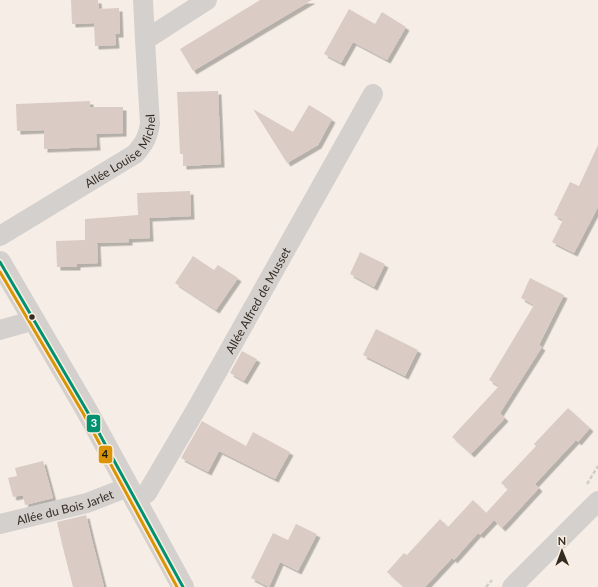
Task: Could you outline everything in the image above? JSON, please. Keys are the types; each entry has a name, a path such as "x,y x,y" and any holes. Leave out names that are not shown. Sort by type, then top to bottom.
{"main road":[{"path":"0,262 35,320 183,587"}],"street":[{"name":"Allée Louise Michel","path":"0,236 135,154 144,144 149,134 150,124 143,0"},
{"path":"145,40 207,0"},
{"name":"Allée Alfred de Musset","path":"131,493 147,493 155,480 373,94"},
{"path":"0,330 35,320"},
{"name":"Allée du Bois Jarlet","path":"0,524 87,502 131,493"},
{"path":"512,587 598,501"}],"building":[{"path":"71,0 98,0 99,9 119,8 120,34 115,34 116,45 95,46 94,23 72,24"},
{"path":"260,0 312,0 193,71 180,49"},
{"path":"349,9 375,24 382,12 406,27 387,60 353,42 341,63 324,54"},
{"path":"218,91 221,164 183,166 183,154 180,154 177,92"},
{"path":"90,101 90,107 123,107 123,133 96,134 97,147 44,149 44,130 17,131 16,104"},
{"path":"309,105 332,119 318,145 287,163 253,109 293,132"},
{"path":"598,145 598,207 574,253 552,242 563,220 554,215 570,182 579,186"},
{"path":"190,191 191,216 149,218 150,238 129,239 129,242 97,243 98,263 77,264 77,267 57,267 56,241 85,240 85,219 138,215 137,193"},
{"path":"360,252 385,264 374,287 350,274"},
{"path":"193,256 214,270 218,265 238,278 216,310 175,283"},
{"path":"530,278 564,295 539,345 542,347 500,413 505,418 471,454 452,437 499,386 489,380 534,305 521,298"},
{"path":"376,329 418,350 405,376 363,355"},
{"path":"242,351 257,359 244,381 230,373"},
{"path":"568,408 590,428 578,442 576,440 535,484 539,488 502,528 494,520 480,535 478,533 454,560 452,558 425,587 404,587 387,572 404,553 407,555 440,519 448,527 473,500 486,513 508,489 501,483 536,446 534,444"},
{"path":"202,421 246,446 253,432 290,452 275,479 219,451 208,472 181,458"},
{"path":"43,461 53,498 25,505 23,495 13,497 8,478 17,476 15,468"},
{"path":"86,515 104,587 73,587 62,544 57,522"},
{"path":"296,524 317,534 298,571 280,562 269,587 251,578 273,533 288,540"}],"transit line":[{"name":"3","path":"0,262 87,411 183,587"},
{"name":"4","path":"0,272 83,413 177,587"}]}
